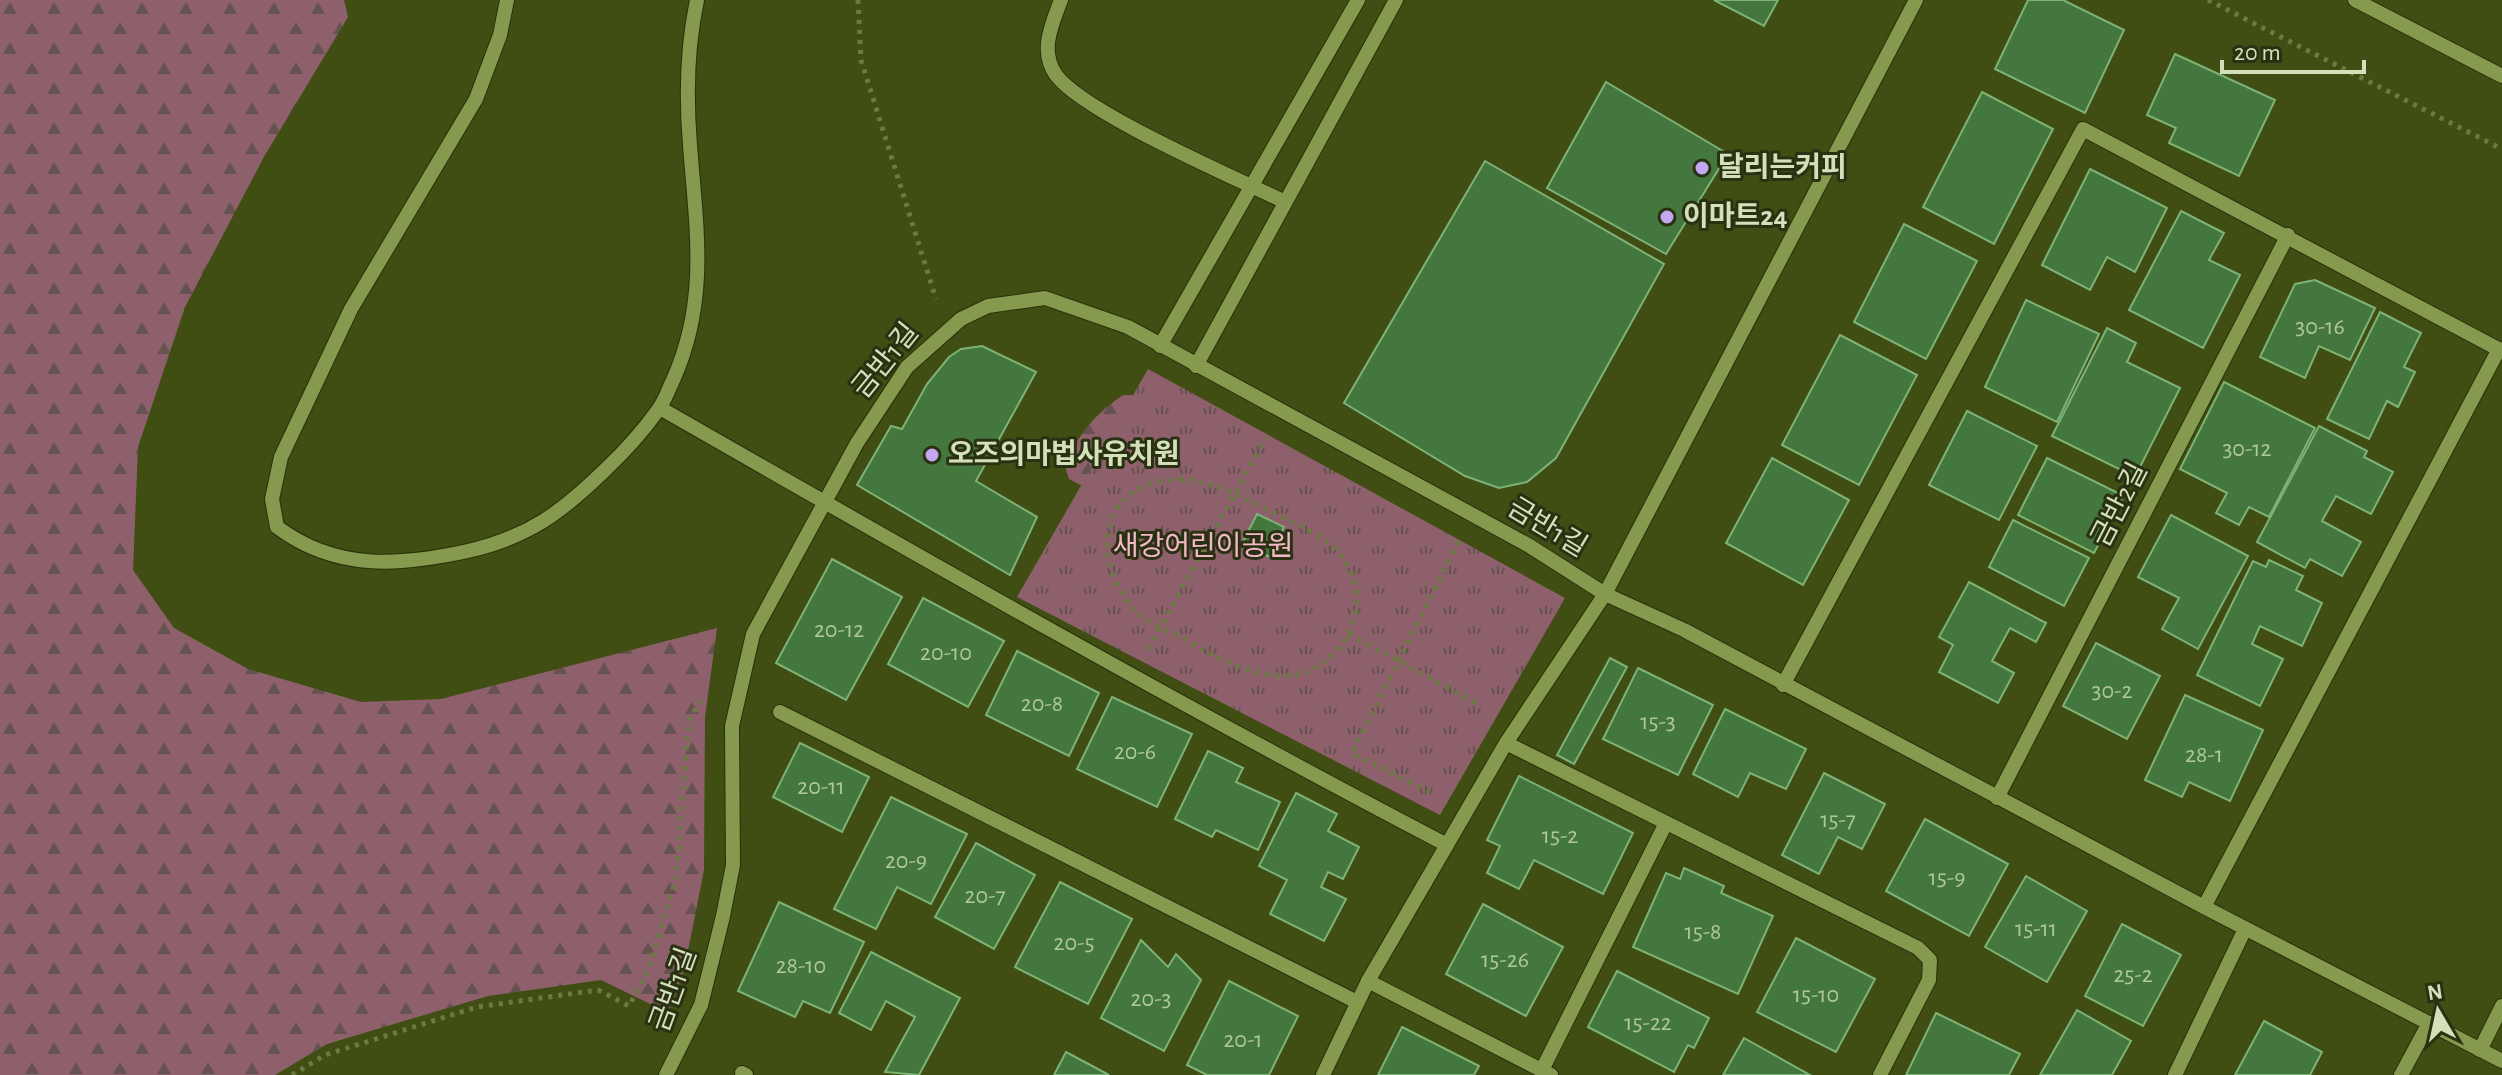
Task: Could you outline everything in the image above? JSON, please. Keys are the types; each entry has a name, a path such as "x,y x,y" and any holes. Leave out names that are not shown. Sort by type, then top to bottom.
{"street":[{"path":"507,0 500,35 476,99 351,309 281,457 272,499 277,527 304,548 352,560 417,562 497,544 563,511 611,464 660,408 682,360 695,306 700,252 688,88 691,30 697,0"},
{"path":"1061,0 1046,43 1055,74 1087,102 1285,202"},
{"path":"1160,346 1249,184 1358,0"},
{"path":"1196,366 1396,0"},
{"name":"금반1길","path":"1323,1075 1368,981 1506,743 1605,594 1916,0"},
{"path":"2355,0 2502,76"},
{"path":"1783,685 2083,129 2288,235 2501,350 2204,907"},
{"name":"금반2길","path":"1997,798 2288,235"},
{"name":"금반1길","path":"666,1075 701,1005 723,916 733,865 732,726 753,634 857,443 907,367 961,319 988,306 1045,298 1128,327 1528,545 1605,594"},
{"path":"660,408 825,500 938,568 1447,845"},
{"path":"1605,594 1684,630 2245,929 2502,1061"},
{"path":"780,712 1357,1002"},
{"path":"1506,743 1918,948 1930,960 1929,980 1880,1075"},
{"path":"1368,981 1546,1073 1666,823"},
{"path":"2175,1075 2245,929"},
{"path":"2480,1050 2502,1006"},
{"path":"2401,1075 2429,1023"}],"path":[{"path":"858,0 861,60 937,304"},
{"path":"2208,0 2502,149"},
{"path":"1160,626 1271,428"},
{"path":"1160,481 1202,481 1236,494 1334,547 1359,600 1357,616 1339,648 1306,672 1271,675 1235,668 1136,611 1113,575 1107,543 1115,513 1131,493 1160,481"},
{"path":"1430,792 1352,753 1463,533"},
{"path":"1349,634 1476,703"},
{"path":"292,1075 325,1055 477,1007 598,990 629,1006 649,968 676,878 689,719 705,694"}],"green space":[{"path":"0,0 344,0 348,17 265,155 185,307 138,447 133,570 174,628 248,669 361,702 441,699 717,628 705,717 704,870 685,966 669,1013 601,980 488,996 327,1044 275,1075 0,1075"},
{"name":"새강어린이공원","path":"1148,369 1565,598 1440,815 1017,597"},
{"path":"1123,395 1144,395 1094,492 1069,479 1065,466 1088,426"}],"building":[{"path":"1714,0 1778,0 1764,26"},
{"path":"2028,0 2063,0 2124,30 2085,113 1995,69"},
{"path":"2175,54 2275,100 2239,176 2169,143 2176,128 2147,115"},
{"path":"1606,82 1728,154 1666,254 1547,188"},
{"path":"1982,92 2053,129 1994,244 1923,207"},
{"path":"1485,161 1664,264 1556,458 1527,482 1499,488 1465,476 1344,403"},
{"path":"2090,169 2167,208 2135,272 2107,257 2090,290 2042,265"},
{"path":"2181,211 2224,233 2209,260 2240,275 2203,348 2129,310"},
{"path":"1904,224 1977,261 1926,359 1854,322"},
{"path":"2315,280 2375,308 2350,360 2319,346 2305,378 2260,357 2295,284"},
{"path":"2026,300 2099,334 2057,422 1985,387"},
{"path":"2380,312 2421,333 2404,367 2415,372 2398,407 2387,401 2369,439 2327,419"},
{"path":"2107,328 2136,343 2127,362 2180,388 2135,477 2052,436"},
{"path":"1840,335 1917,375 1859,485 1782,445"},
{"name":"오즈의마법사유치원","path":"982,346 1036,372 976,481 1037,517 1010,575 857,485 891,426 902,429 927,384 949,357 961,349"},
{"path":"2224,382 2315,428 2269,517 2249,507 2239,525 2216,513 2227,493 2180,469"},
{"path":"1967,411 2037,446 1999,520 1929,485"},
{"path":"2319,426 2367,451 2364,457 2393,472 2371,514 2336,496 2322,521 2361,542 2342,576 2310,559 2305,568 2257,542"},
{"path":"1772,458 1849,500 1803,585 1726,543"},
{"path":"2047,458 2124,496 2094,553 2018,515"},
{"path":"1257,514 1284,527 1270,557 1242,544"},
{"path":"2171,515 2248,556 2198,649 2162,629 2179,598 2138,577"},
{"path":"2013,520 2089,558 2064,606 1989,567"},
{"path":"832,559 902,597 846,700 776,663"},
{"path":"2269,560 2303,576 2296,590 2322,603 2302,646 2260,626 2252,644 2283,659 2260,706 2197,675 2253,561 2266,567"},
{"path":"1969,582 2046,623 2036,642 2010,628 1992,661 2014,673 1998,703 1939,672 1953,645 1939,637"},
{"path":"923,598 1004,641 968,707 888,664"},
{"path":"2096,643 2160,676 2127,739 2063,706"},
{"path":"1017,651 1099,693 1069,756 986,715"},
{"path":"1610,658 1627,667 1574,764 1557,755"},
{"path":"1638,668 1713,705 1678,775 1603,739"},
{"path":"2185,695 2263,730 2230,801 2189,782 2182,797 2145,780"},
{"path":"1112,697 1192,734 1157,807 1077,769"},
{"path":"1725,709 1806,749 1786,789 1750,773 1738,797 1693,774"},
{"path":"800,743 869,777 842,832 773,797"},
{"path":"1208,751 1243,768 1236,782 1280,802 1258,850 1216,830 1212,837 1175,819"},
{"path":"1824,773 1885,804 1862,849 1838,837 1819,874 1782,855"},
{"path":"1519,776 1633,833 1603,894 1534,860 1519,889 1487,873 1500,846 1487,840"},
{"path":"1296,793 1337,814 1328,831 1359,847 1343,879 1328,872 1321,887 1346,899 1324,941 1270,914 1287,880 1259,866"},
{"path":"891,797 967,834 931,904 897,887 876,929 834,909"},
{"path":"1925,819 2008,864 1969,936 1886,891"},
{"path":"976,843 1035,875 994,949 935,917"},
{"path":"1684,868 1724,886 1721,893 1773,916 1738,994 1633,947 1666,873 1680,879"},
{"path":"2026,876 2087,911 2047,982 1985,947"},
{"path":"1060,882 1132,919 1088,1004 1015,967"},
{"path":"779,902 864,942 830,1013 803,1001 795,1017 738,991"},
{"path":"1483,904 1563,947 1526,1016 1446,974"},
{"path":"2122,924 2181,955 2143,1026 2085,996"},
{"path":"1796,938 1875,979 1836,1052 1757,1012"},
{"path":"1141,940 1168,967 1176,954 1201,980 1164,1051 1101,1018"},
{"path":"871,952 960,998 919,1075 885,1072 915,1017 886,1001 871,1030 839,1013"},
{"path":"1617,971 1709,1018 1694,1048 1688,1045 1674,1072 1588,1027"},
{"path":"1229,981 1298,1016 1269,1075 1207,1075 1187,1065"},
{"path":"2077,1010 2131,1041 2112,1075 2040,1075"},
{"path":"1936,1013 2020,1054 2009,1075 1906,1075"},
{"path":"2264,1021 2322,1052 2310,1075 2235,1075"},
{"path":"1402,1027 1479,1066 1474,1075 1378,1075"},
{"path":"1744,1038 1810,1075 1723,1075"},
{"path":"1066,1052 1109,1075 1054,1075"}],"place":[{"name":"달리는커피","path":"1702,168"},
{"name":"이마트24","path":"1667,217"},
{"name":"오즈의마법사유치원","path":"932,455"}]}
